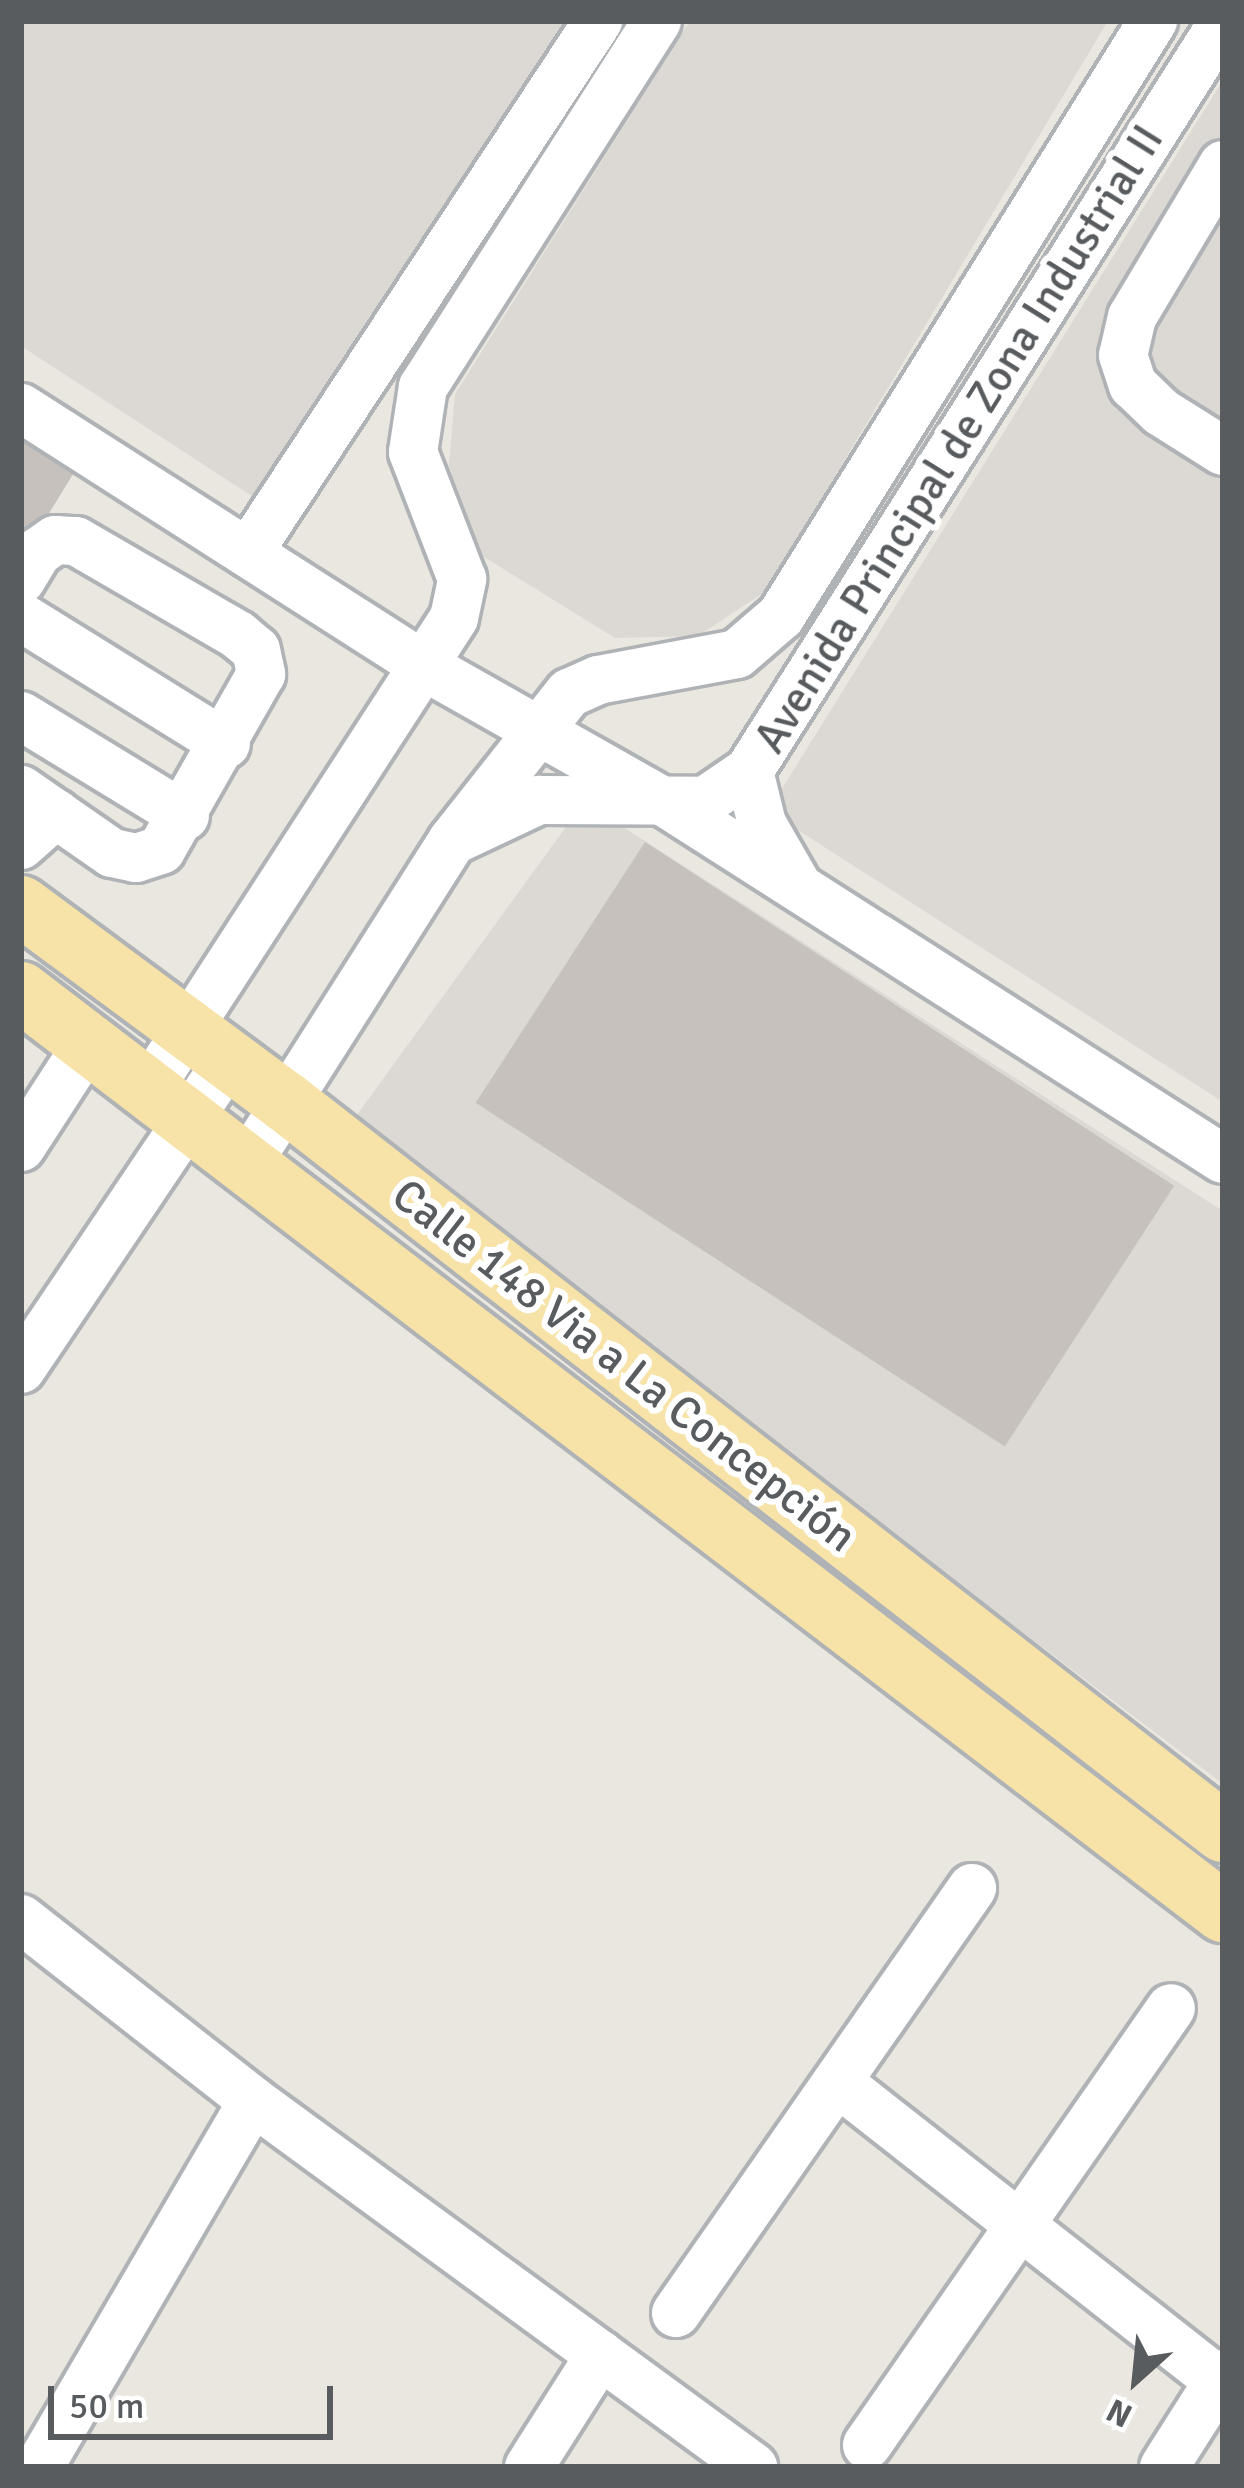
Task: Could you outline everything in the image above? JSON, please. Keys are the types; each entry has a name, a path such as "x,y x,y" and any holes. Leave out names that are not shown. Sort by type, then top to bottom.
{"main road":[{"name":"Calle 148 Via a La Concepción","path":"21,907 286,1102 1223,1832"},
{"name":"Calle 148 Via a La Concepción","path":"21,992 249,1161 1223,1912"}],"street":[{"path":"248,554 598,21"},
{"path":"21,1369 168,1103 208,1043 454,618 462,579 413,452 423,387 656,21"},
{"name":"Avenida Principal de Zona Industrial II","path":"249,1161 452,841 535,728 584,686 736,654 781,616 1153,21"},
{"name":"Avenida Principal de Zona Industrial II","path":"452,841 538,800 705,801 749,771 1223,22"},
{"path":"1223,165 1132,317 1123,355 1147,398 1223,452"},
{"path":"21,408 424,666 666,803 1223,1159"},
{"path":"21,580 38,551 55,540 76,541 238,635 256,650 261,674 226,744 161,850 136,858 112,853 33,816"},
{"path":"21,616 226,744"},
{"path":"21,716 185,816"},
{"path":"749,771 762,824 802,892"},
{"path":"21,1147 89,1042"},
{"path":"676,2313 840,2084 972,1888"},
{"path":"21,1919 253,2101 753,2467"},
{"path":"867,2445 1172,2008"},
{"path":"840,2084 1221,2377 1164,2467"},
{"path":"39,2467 253,2101"},
{"path":"529,2467 600,2355"}],"shaded area":[{"path":"21,21 570,21 255,498 21,346"},
{"path":"690,21 1108,21 766,591 698,636 615,638 473,550 449,465 455,394"},
{"path":"1223,80 1223,1102 768,811"},
{"path":"584,802 1223,1211 1223,1784 351,1123"}],"building":[{"path":"21,437 75,471 21,559"},
{"path":"645,842 1174,1186 1005,1446 476,1103"}]}
